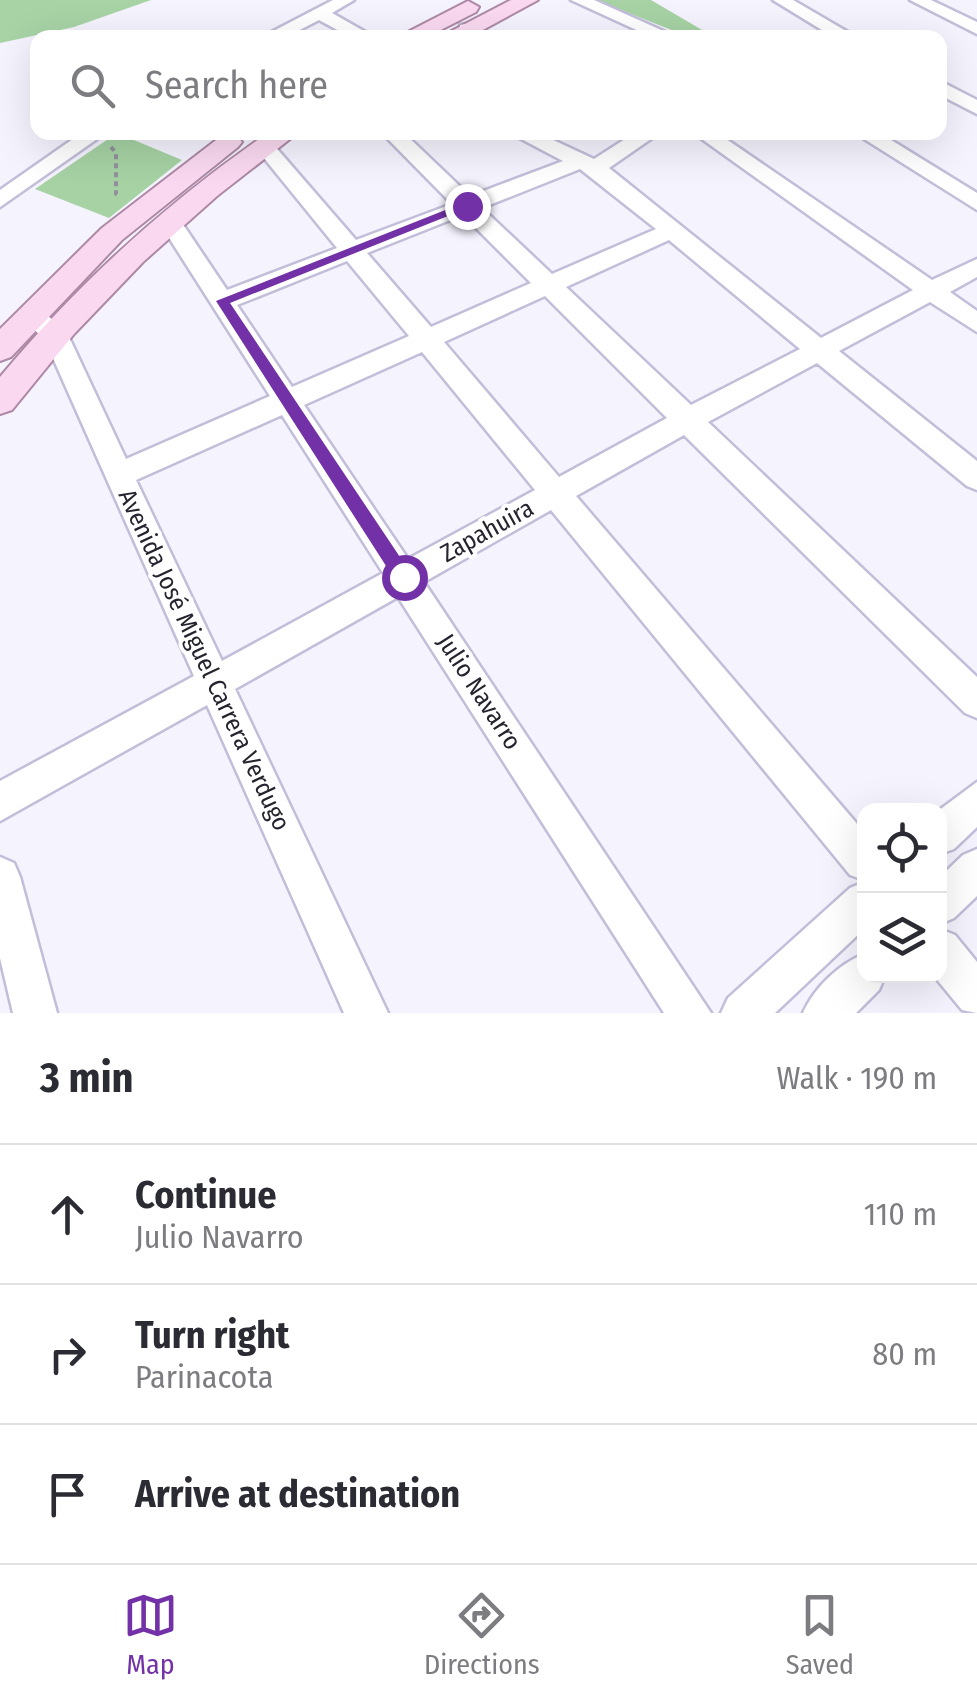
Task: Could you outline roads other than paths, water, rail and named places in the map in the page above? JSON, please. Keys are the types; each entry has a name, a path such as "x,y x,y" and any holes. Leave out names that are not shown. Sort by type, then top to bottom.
{"main road":[{"path":"423,30 483,0"},
{"path":"476,30 528,0"},
{"path":"0,349 43,325 156,215 261,140"},
{"path":"0,401 43,325"}],"street":[{"path":"285,30 346,0"},
{"path":"579,0 651,30"},
{"path":"781,0 835,30"},
{"path":"918,0 974,25"},
{"path":"318,13 351,30"},
{"path":"947,35 974,25"},
{"path":"947,91 977,108"},
{"path":"0,200 99,140"},
{"path":"267,140 352,251 857,853"},
{"path":"399,140 977,701"},
{"path":"536,140 590,164 675,228 977,478"},
{"path":"222,301 467,206 590,164 636,140"},
{"path":"714,140 977,322"},
{"path":"876,140 977,203"},
{"name":"Julio Navarro","path":"156,215 222,301 689,1013"},
{"path":"119,475 675,228"},
{"name":"Zapahuira","path":"0,802 687,420 824,351 977,266"},
{"name":"Avenida José Miguel Carrera Verdugo","path":"43,325 119,475 366,1013"},
{"path":"947,829 977,801"},
{"path":"947,897 977,869"},
{"path":"0,877 35,1013"},
{"path":"743,1013 857,908"},
{"path":"947,959 977,995"},
{"path":"825,1013 857,983"}]}
